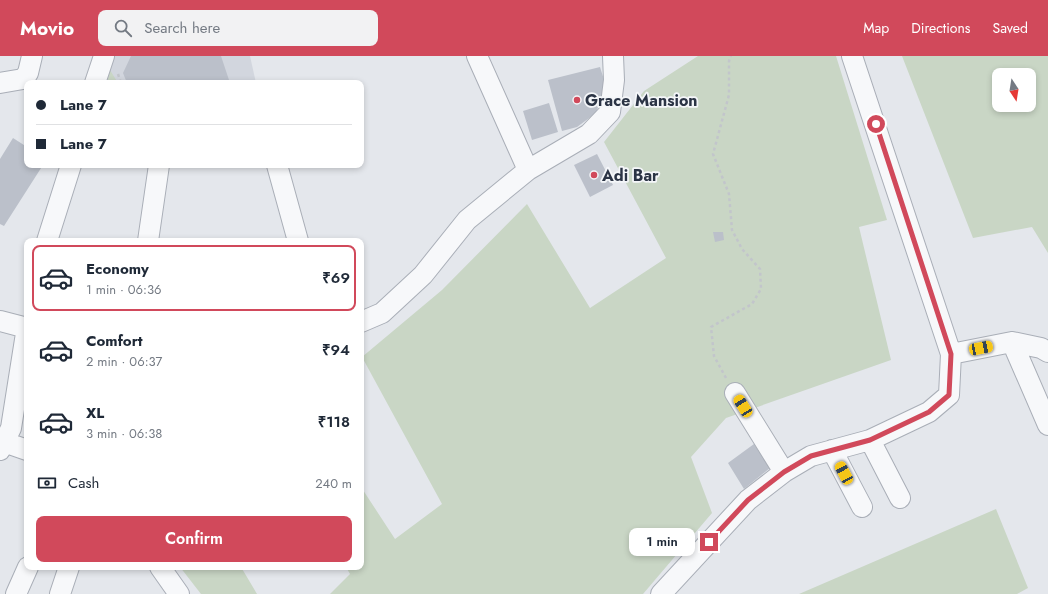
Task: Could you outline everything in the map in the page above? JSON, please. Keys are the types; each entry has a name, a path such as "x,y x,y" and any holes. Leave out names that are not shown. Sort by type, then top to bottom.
{"street":[{"path":"0,83 23,79 28,73 32,56"},
{"path":"96,80 104,56"},
{"path":"477,56 528,170"},
{"path":"364,321 382,314 423,275 466,220 528,170 589,134 610,112 614,80 613,56"},
{"path":"661,594 748,500 784,472 811,456 870,440 929,412 949,395 951,354 937,308 852,56"},
{"path":"49,238 70,168"},
{"path":"148,238 159,168"},
{"path":"278,168 297,238"},
{"path":"0,321 24,327"},
{"path":"951,354 1012,342 1048,352"},
{"path":"1012,342 1048,425"},
{"path":"24,347 11,428 2,446 24,450"},
{"path":"734,393 784,472"},
{"path":"870,440 900,498"},
{"path":"832,450 862,507"},
{"path":"16,594 27,570"},
{"path":"60,594 68,570"},
{"path":"162,570 179,594"}],"path":[{"path":"732,56 729,61 729,95 713,154 729,194 732,230 742,249 760,269 761,289 752,304 711,327 714,356 734,393"}],"shaded area":[{"path":"114,56 250,56 255,80 108,80"}],"green space":[{"path":"698,56 836,56 887,220 859,227 891,360 726,418 691,457 712,513 643,594 330,594 350,574 348,570 364,570 364,492 395,539 442,504 364,361 364,355 442,290 527,204 590,308 666,258 604,142 644,91"},
{"path":"902,56 1048,56 1048,253 1032,227 973,238"},
{"path":"110,70 116,80 108,80"},
{"path":"996,509 1028,588 1017,594 799,594"},
{"path":"182,570 243,570 257,594 201,594"}],"building":[{"path":"131,56 221,56 229,80 126,80 123,73"},
{"name":"Grace Mansion","path":"600,67 606,86 596,113 577,127 562,131 548,80"},
{"path":"549,103 558,132 532,140 523,111"},
{"path":"13,138 24,145 24,168 41,168 4,226 0,224 0,159"},
{"name":"Adi Bar","path":"597,154 613,185 590,197 574,165"},
{"path":"713,232 723,232 724,240 715,242"},
{"path":"754,444 770,468 744,489 728,463"}],"place":[{"name":"Grace Mansion","path":"577,100"},
{"name":"Adi Bar","path":"594,175"}],"route":[{"path":"709,542 748,500 784,472 811,456 870,440 929,412 949,395 951,354 876,124"}]}
